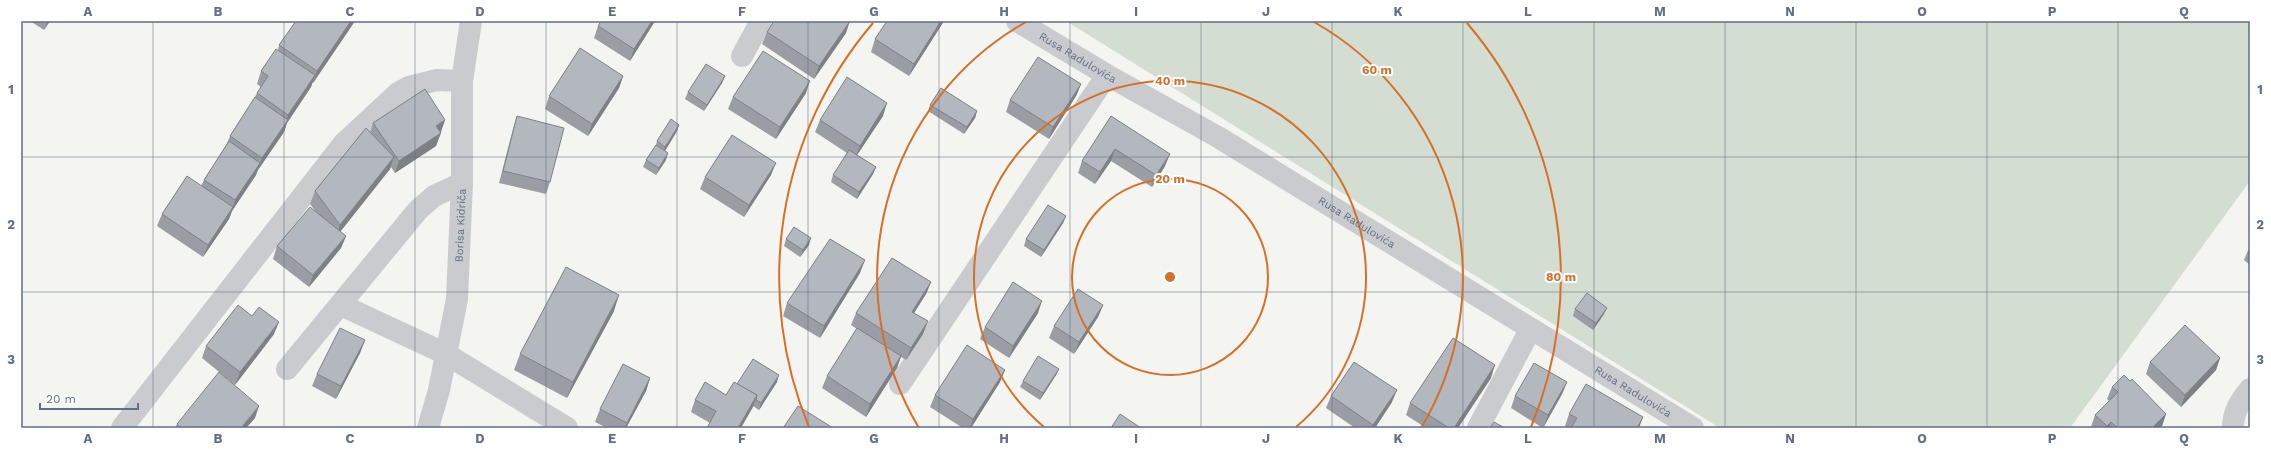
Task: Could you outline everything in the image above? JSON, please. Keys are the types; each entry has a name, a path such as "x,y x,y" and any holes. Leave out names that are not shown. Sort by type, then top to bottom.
{"street":[{"name":"Borisa Kidriča","path":"428,428 439,390 457,299 462,183 462,81 471,21"},
{"path":"742,56 761,21"},
{"name":"Rusa Radulovića","path":"1017,21 1107,75 1218,137 1530,330 1693,428"},
{"path":"900,384 1107,75"},
{"path":"122,428 344,143 398,93 409,87 437,80 462,81"},
{"path":"287,369 418,210 434,196 462,183"},
{"path":"341,305 446,354 567,428"},
{"path":"1478,428 1530,330"},
{"path":"2233,428 2233,417 2239,403 2250,389"}],"shaded area":[{"path":"1066,21 2250,21 2250,181 2070,428 1720,428"}],"building":[{"path":"296,21 351,21 317,71 279,45"},
{"path":"601,21 652,21 634,49 598,26"},
{"path":"774,21 850,21 819,66 767,32"},
{"path":"887,21 941,21 914,64 875,39"},
{"path":"580,48 623,76 592,124 549,96"},
{"path":"276,49 315,75 288,115 257,93 268,76 261,71"},
{"path":"763,51 810,81 780,127 733,97"},
{"path":"1038,57 1081,84 1053,127 1010,100"},
{"path":"706,64 725,76 707,105 688,92"},
{"path":"847,77 887,103 860,146 820,120"},
{"path":"941,88 977,111 967,127 930,105"},
{"path":"425,89 445,120 436,126 441,133 399,161 373,123"},
{"path":"255,97 288,120 262,158 230,136"},
{"path":"517,116 564,128 550,182 503,171"},
{"path":"1111,116 1170,154 1156,175 1115,149 1100,172 1082,161"},
{"path":"671,119 679,125 665,147 657,141"},
{"path":"366,128 394,157 340,225 315,191"},
{"path":"732,135 776,163 749,205 705,177"},
{"path":"229,141 260,163 235,200 204,180"},
{"path":"656,145 668,153 659,168 646,160"},
{"path":"849,150 876,167 859,192 833,175"},
{"path":"187,176 233,207 208,245 162,214"},
{"path":"1048,205 1066,216 1044,250 1026,239"},
{"path":"310,207 346,236 313,275 277,246"},
{"path":"794,227 811,238 803,250 786,239"},
{"path":"830,239 865,260 824,326 787,303"},
{"path":"892,258 931,282 912,312 928,321 911,348 856,313"},
{"path":"566,267 619,295 573,382 520,354"},
{"path":"1013,282 1042,301 1013,346 985,327"},
{"path":"1078,289 1103,305 1079,342 1054,326"},
{"path":"1587,293 1607,308 1596,323 1575,309"},
{"path":"238,305 252,316 259,307 279,322 240,372 206,346"},
{"path":"2185,325 2220,358 2185,395 2150,362"},
{"path":"340,328 365,340 341,386 317,374"},
{"path":"857,328 901,356 870,404 827,376"},
{"path":"1453,338 1495,365 1454,428 1449,428 1410,403"},
{"path":"967,345 1005,370 973,419 935,395"},
{"path":"1038,356 1059,369 1043,393 1023,381"},
{"path":"753,359 779,375 761,403 756,400 757,395 737,384"},
{"path":"1354,362 1397,390 1373,425 1331,396"},
{"path":"1534,363 1567,382 1548,415 1515,396"},
{"path":"623,364 650,378 627,423 600,409"},
{"path":"219,372 259,406 241,428 181,428 177,424"},
{"path":"2124,375 2130,381 2132,379 2166,414 2152,428 2118,428 2111,422 2107,426 2095,415 2118,392 2112,387"},
{"path":"705,382 726,395 734,382 757,395 738,428 707,428 716,411 695,400"},
{"path":"1586,384 1643,417 1637,428 1571,428 1577,418 1569,414"},
{"path":"798,406 833,428 783,428"},
{"path":"1120,414 1141,428 1111,428"},
{"path":"1494,422 1505,428 1490,428"}]}
